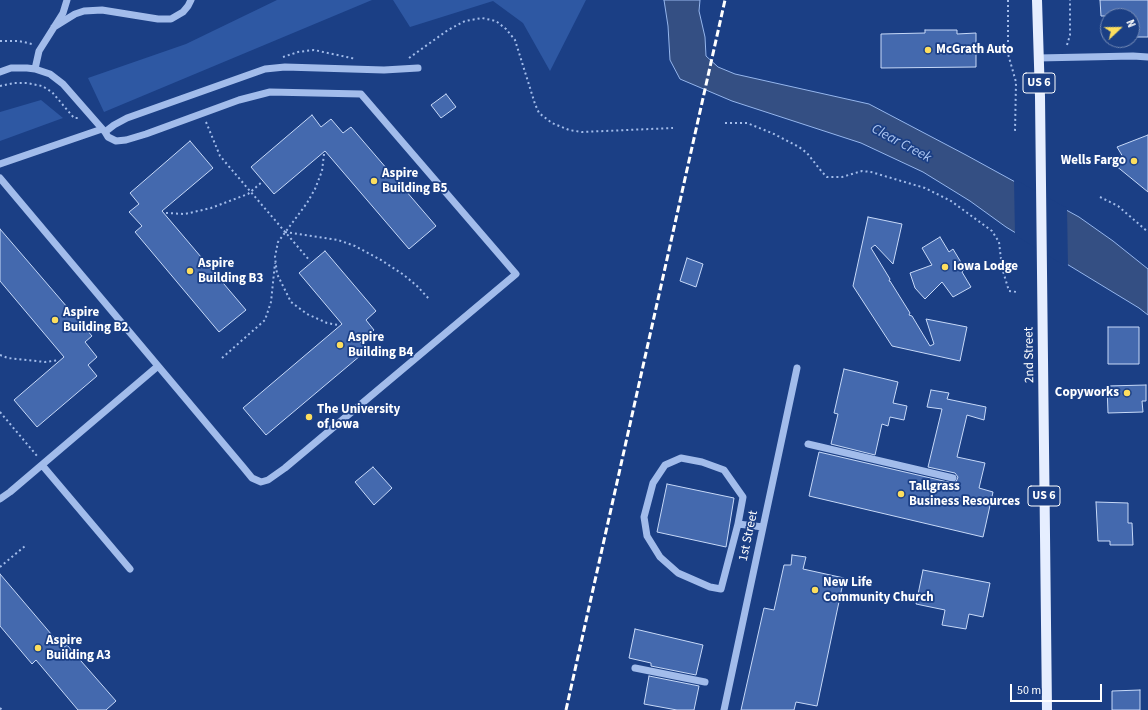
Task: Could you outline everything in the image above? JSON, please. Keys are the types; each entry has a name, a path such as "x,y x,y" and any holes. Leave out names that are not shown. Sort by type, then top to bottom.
{"main road":[{"name":"2nd Street","path":"1037,0 1047,710"}],"street":[{"path":"35,69 41,46 63,13 67,0"},
{"path":"54,28 75,14 84,11 102,10 165,20 177,16 183,12 188,6 190,0"},
{"path":"1038,58 1148,57"},
{"path":"0,164 103,130 127,118 265,69 285,67 384,70 418,68"},
{"path":"0,72 11,68 35,69 50,74 63,84 108,137 116,141 126,140 146,134 240,100 270,92 362,94 516,274 285,468 268,480 261,482 252,478 0,178"},
{"path":"0,499 158,366"},
{"name":"1st Street","path":"724,710 797,368"},
{"path":"808,444 954,478"},
{"path":"681,458 702,462 724,470 743,497 738,524 721,589 710,587 678,573 660,557 647,536 644,517 653,483 664,465 681,458"},
{"path":"43,464 130,570"},
{"path":"738,524 763,527"},
{"path":"635,668 705,682"}],"path":[{"path":"1008,0 1008,54 1016,82 1015,131"},
{"path":"1067,45 1070,35 1070,0"},
{"path":"0,41 19,41 41,46"},
{"path":"202,114 220,156 310,261"},
{"path":"552,123 569,130 582,132 673,128"},
{"path":"725,123 747,123 799,147 807,153 827,177 842,177 862,171 871,172 925,188 951,201 992,231 999,242 1002,268 1009,291 1017,292"},
{"path":"222,358 265,320 271,302 278,242 307,204 315,189 322,171 324,154"},
{"path":"166,213 185,214 211,208 250,192 262,182"},
{"path":"1100,198 1118,206 1148,232"},
{"path":"285,232 338,240 355,246 404,275 430,300"},
{"path":"276,260 277,274 291,302 307,314 327,323 338,325"},
{"path":"0,355 8,358 45,362 59,360"},
{"path":"0,412 43,464"},
{"path":"0,568 25,546"}],"shaded area":[{"path":"277,0 372,0 104,112 88,78 186,44"},
{"path":"393,0 586,0 550,71 523,23 493,1 410,27"},
{"path":"41,100 63,118 0,141 0,112"}],"water":[{"name":"Clear Creek","path":"664,0 700,0 699,11 705,37 706,56 718,67 735,74 869,104 1079,217 1113,241 1148,269 1148,315 1139,308 1006,227 970,201 923,172 861,143 732,101 680,79 670,60 668,26"}],"pier":[{"path":"1014,179 1067,208 1068,268 1015,235"}],"building":[{"path":"1100,0 1148,0 1148,37 1140,37 1140,8 1100,8"},
{"name":"McGrath Auto","path":"925,30 957,30 957,34 976,33 976,67 881,68 881,34 925,33"},
{"path":"446,94 456,107 441,118 431,105"},
{"name":"Aspire Building B5","path":"312,115 321,127 331,119 343,133 351,127 436,226 409,249 325,151 274,194 251,167"},
{"name":"Wells Fargo","path":"1148,135 1148,192 1115,165 1123,157 1117,147"},
{"name":"Aspire Building B3","path":"190,141 213,168 162,211 246,310 219,332 135,232 142,226 129,212 139,204 130,193"},
{"path":"868,217 902,224 893,264 875,245 871,248 890,279 889,281 910,313 909,315 912,316 930,346 934,344 926,319 967,327 960,361 892,346 853,286"},
{"name":"Aspire Building B2","path":"0,229 92,336 85,342 97,357 88,365 97,376 37,427 14,400 64,357 0,281"},
{"name":"Iowa Lodge","path":"940,237 949,252 953,249 965,269 962,272 971,287 953,297 942,282 925,299 915,288 910,273 932,265 922,248"},
{"name":"Aspire Building B4","path":"325,251 376,311 366,320 374,330 360,342 367,350 266,435 243,408 342,324 299,273"},
{"path":"687,258 703,264 696,287 680,281"},
{"path":"1108,327 1139,327 1139,364 1108,364"},
{"path":"844,369 898,382 893,403 907,406 904,420 890,417 888,426 882,424 875,455 831,444 838,414 834,413"},
{"name":"Copyworks","path":"1146,385 1146,401 1142,401 1143,412 1108,413 1107,386"},
{"name":"Tallgrass Business Resources","path":"931,390 949,393 947,399 986,407 984,420 967,415 957,457 985,463 979,488 993,492 983,537 809,496 819,452 952,483 956,482 958,477 955,473 928,467 942,409 927,407"},
{"path":"373,467 392,488 374,505 355,482"},
{"path":"667,484 734,498 726,547 657,532"},
{"path":"1096,502 1128,503 1128,523 1132,523 1133,545 1110,545 1110,541 1098,541"},
{"path":"792,555 806,557 803,569 844,578 817,706 796,702 794,710 741,710 764,608 774,610 784,565 791,565"},
{"path":"923,570 990,583 983,617 969,614 966,629 942,625 945,610 916,604"},
{"name":"Aspire Building A3","path":"0,574 63,648 67,645 116,701 106,710 78,710 36,660 32,664 0,626"},
{"path":"635,629 703,645 696,675 651,666 651,663 629,658"},
{"path":"649,676 699,686 694,710 677,710 644,704"},
{"path":"1140,690 1140,710 1112,710 1112,691"}],"railway":[{"path":"566,710 725,0"}],"place":[{"name":"McGrath Auto","path":"928,50"},
{"name":"Wells Fargo","path":"1134,161"},
{"name":"Aspire Building B5","path":"374,181"},
{"name":"Iowa Lodge","path":"945,267"},
{"name":"Aspire Building B3","path":"190,271"},
{"name":"Aspire Building B2","path":"55,320"},
{"name":"Aspire Building B4","path":"340,345"},
{"name":"Copyworks","path":"1127,393"},
{"name":"The University of Iowa","path":"309,417"},
{"name":"Tallgrass Business Resources","path":"901,494"},
{"name":"New Life Community Church","path":"815,590"},
{"name":"Aspire Building A3","path":"38,648"}]}
